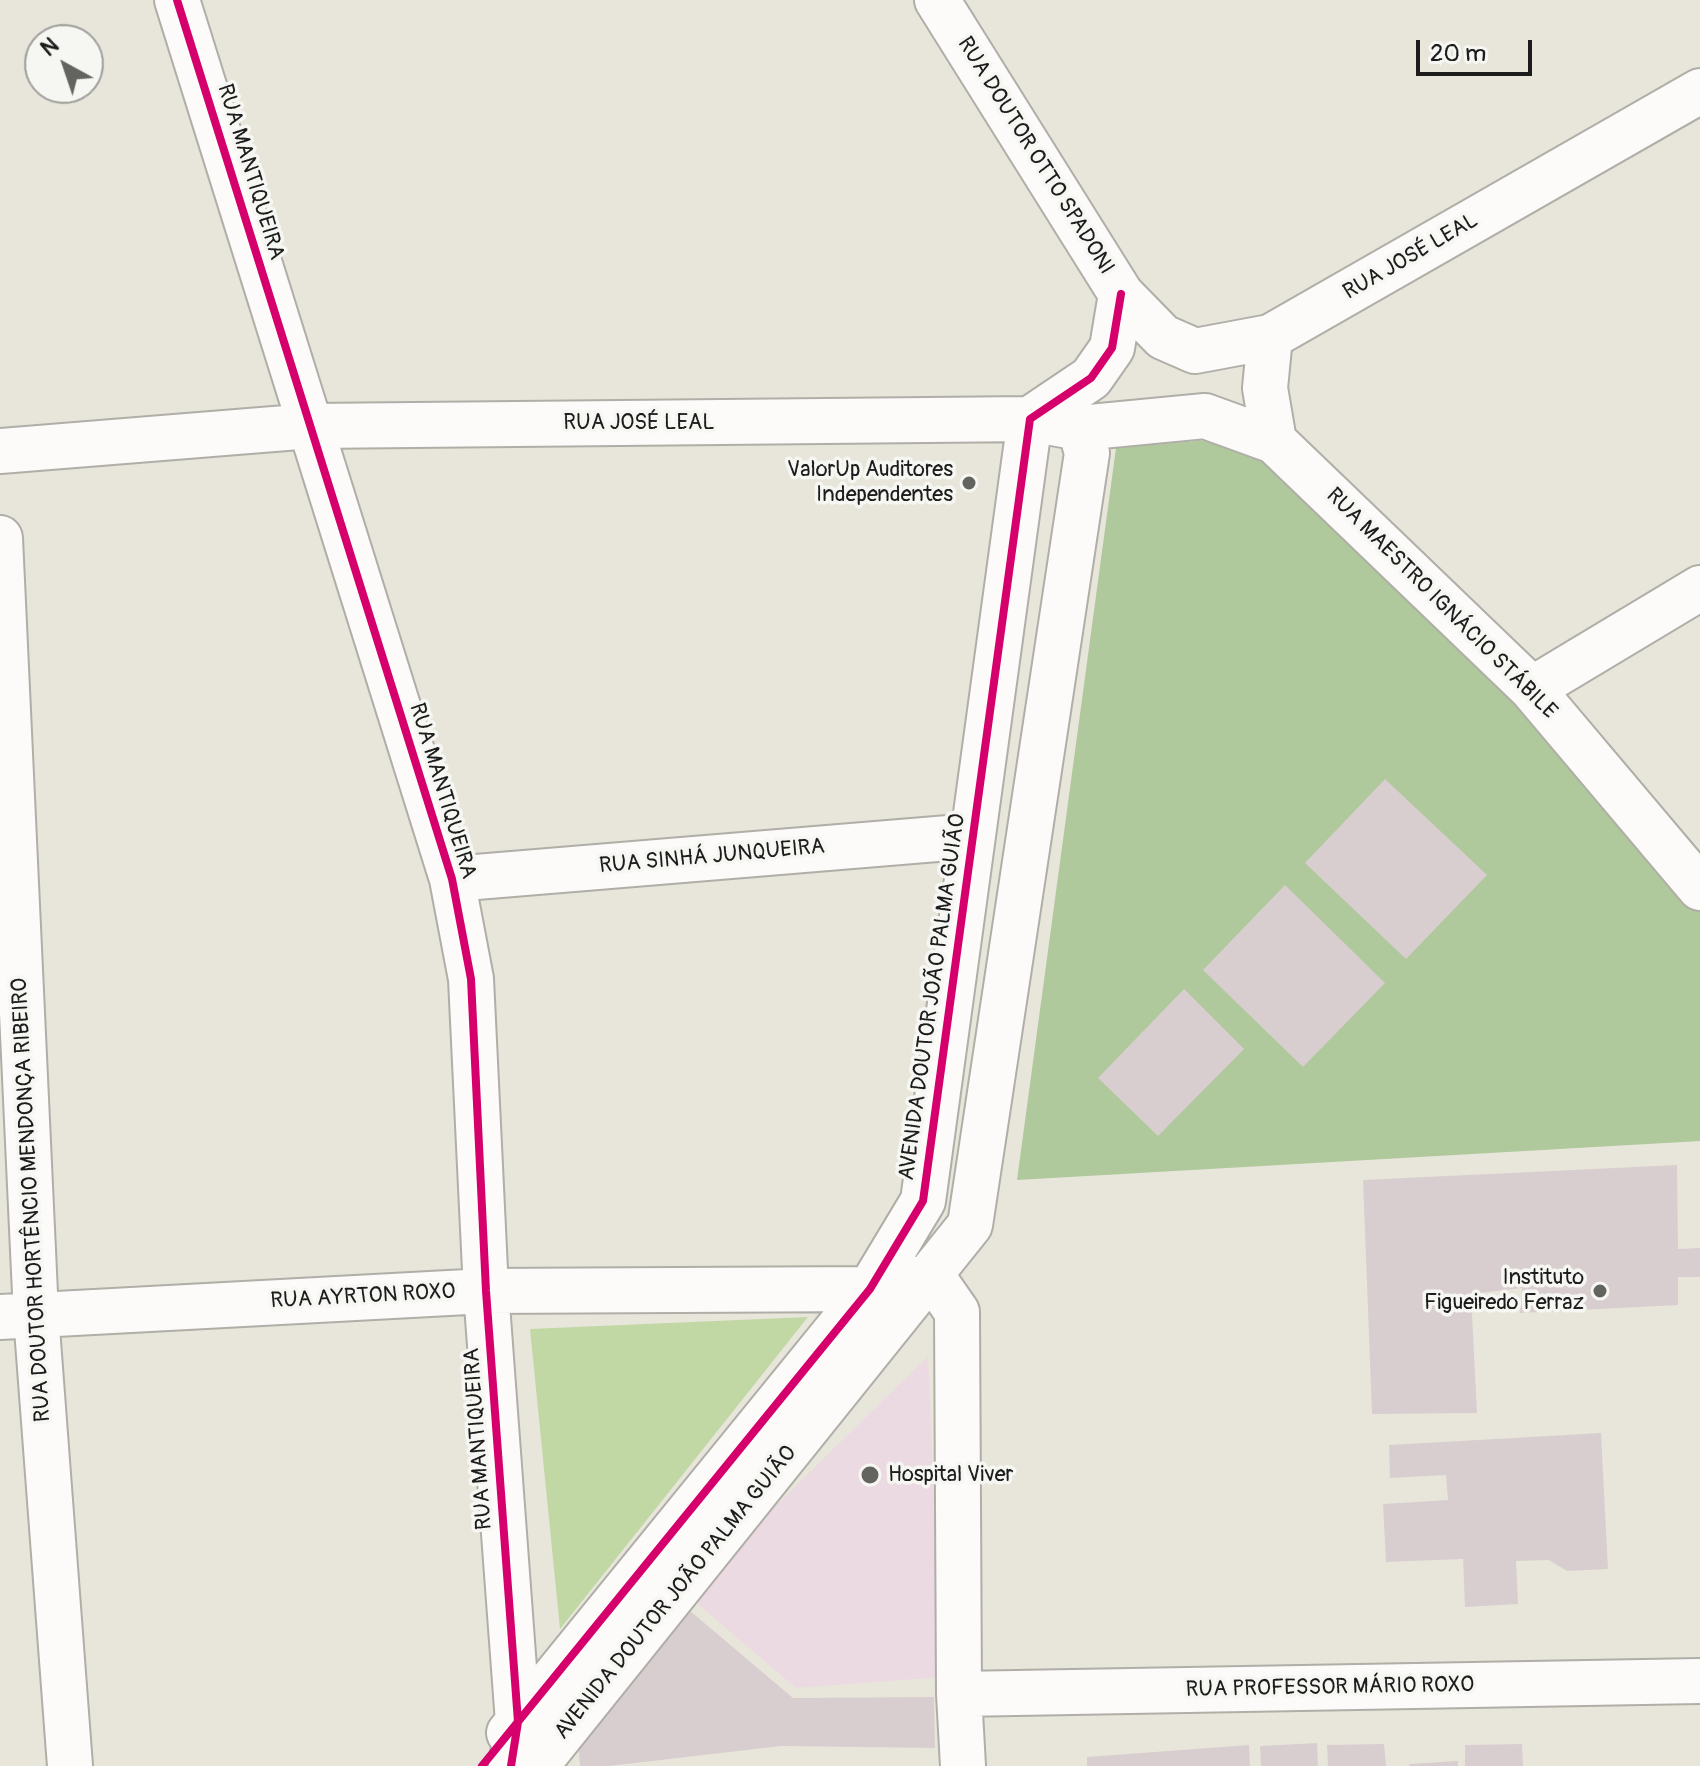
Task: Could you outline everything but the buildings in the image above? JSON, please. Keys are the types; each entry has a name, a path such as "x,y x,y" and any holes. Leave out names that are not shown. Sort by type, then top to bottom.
{"street":[{"name":"RUA MANTIQUEIRA","path":"177,0 452,879 471,979 486,1291 518,1722 511,1766"},
{"name":"RUA DOUTOR OTTO SPADONI","path":"937,0 1121,294 1112,348 1091,378 1030,419"},
{"name":"RUA JOSÉ LEAL","path":"1121,294 1163,337 1195,351 1270,337 1700,91"},
{"path":"1270,337 1265,388 1274,441"},
{"name":"RUA JOSÉ LEAL","path":"0,451 311,426 1030,419 1080,428 1205,416 1274,441"},
{"name":"AVENIDA DOUTOR JOÃO PALMA GUIÃO","path":"482,1766 870,1289 923,1201 1030,419"},
{"name":"AVENIDA DOUTOR JOÃO PALMA GUIÃO","path":"536,1766 970,1225 1087,453 1080,428"},
{"name":"RUA MAESTRO IGNÁCIO STÁBILE","path":"1274,441 1532,689 1700,888"},
{"name":"RUA DOUTOR HORTÊNCIO MENDONÇA RIBEIRO","path":"0,538 18,1316 70,1766"},
{"path":"1532,689 1700,588"},
{"name":"RUA SINHÁ JUNQUEIRA","path":"452,879 973,836"},
{"path":"932,1276 957,1312 959,1694 963,1766"},
{"name":"RUA AYRTON ROXO","path":"18,1316 486,1291 870,1289 932,1276"},
{"name":"RUA PROFESSOR MÁRIO ROXO","path":"959,1694 1700,1681"}],"shaded area":[{"name":"Hospital Viver","path":"928,1356 942,1677 796,1688 686,1594"}],"green space":[{"path":"1266,435 1504,692 1700,911 1700,1141 1017,1180 1116,448"},
{"path":"808,1317 560,1629 530,1329"}],"cycle path":[{"path":"177,0 452,879 471,979 486,1291 518,1722 511,1766"},
{"path":"482,1766 870,1289 923,1201 1030,419 1091,378 1112,348 1121,294"}],"place":[{"name":"ValorUp Auditores Independentes","path":"969,483"},
{"name":"Instituto Figueiredo Ferraz","path":"1600,1291"},
{"name":"Hospital Viver","path":"870,1475"}]}
